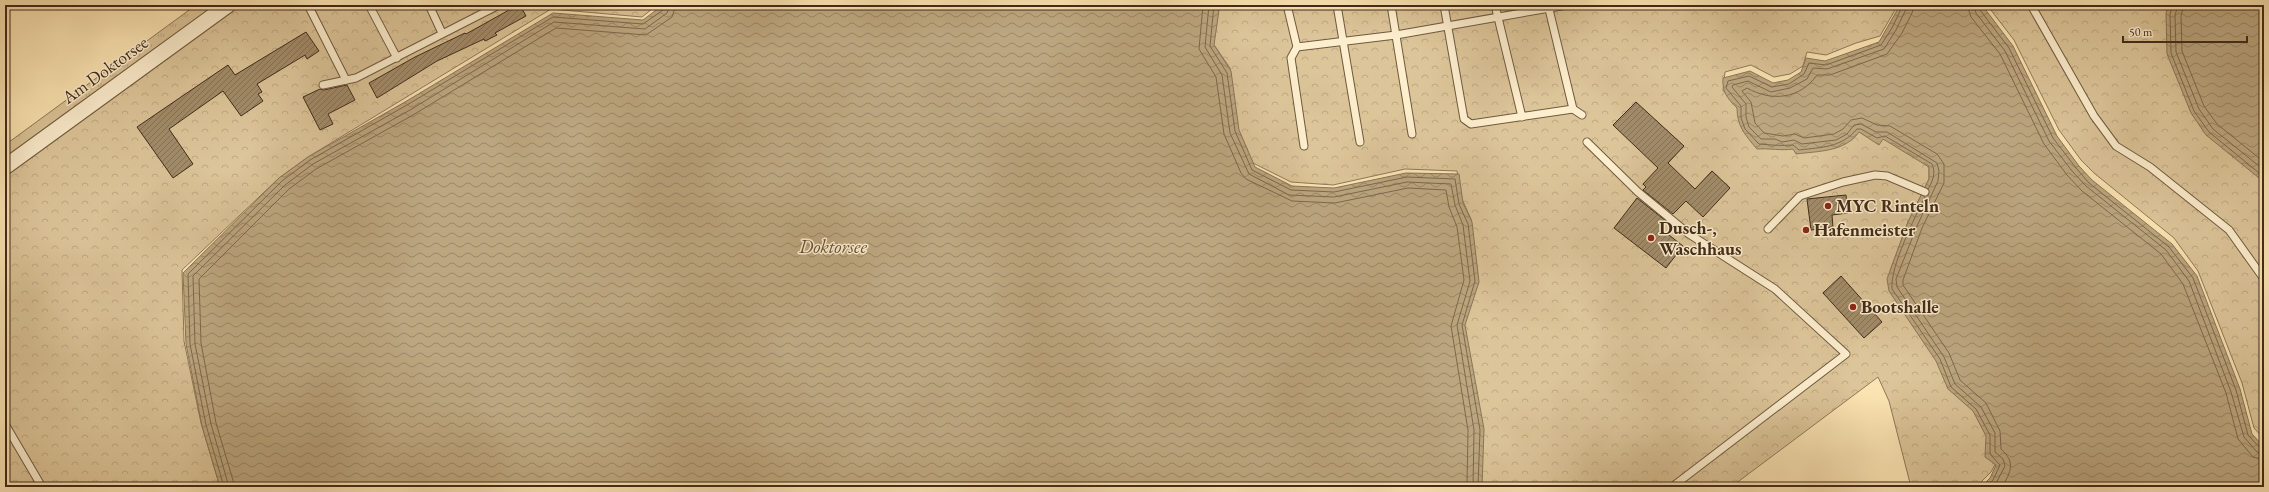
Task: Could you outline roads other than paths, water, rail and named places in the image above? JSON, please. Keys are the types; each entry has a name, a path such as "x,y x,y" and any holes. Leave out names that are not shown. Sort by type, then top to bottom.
{"street":[{"name":"Am Doktorsee","path":"5,167 228,5"}],"lane":[{"path":"308,5 346,80"},
{"path":"369,5 397,58"},
{"path":"429,5 442,33"},
{"path":"323,85 356,78 397,58 487,8 499,5"},
{"path":"1288,5 1297,48 1291,58 1304,146"},
{"path":"1337,5 1360,142"},
{"path":"1391,5 1412,134"},
{"path":"1444,5 1449,26 1464,119 1471,124 1573,109 1582,115"},
{"path":"1495,5 1522,117"},
{"path":"1297,48 1396,35 1567,5"},
{"path":"2031,5 2094,116 2116,146 2156,171 2229,230 2264,279"},
{"path":"1549,7 1573,109"},
{"path":"1587,142 1638,192 1689,234 1775,288 1846,354 1672,487"},
{"path":"1768,229 1800,196 1843,182 1875,175 1888,176 1925,192"},
{"path":"5,424 42,487"}],"water":[{"name":"Doktorsee","path":"663,5 1217,5 1219,10 1214,45 1231,71 1239,130 1255,167 1292,186 1334,188 1406,173 1459,174 1463,203 1472,222 1479,282 1465,325 1484,429 1482,487 220,487 202,426 186,344 183,273 279,178 308,157 405,102 553,13 643,20"},
{"path":"1900,5 1982,5 2013,46 2057,136 2079,166 2092,180 2172,244 2197,276 2240,389 2252,434 2264,447 2264,487 1981,487 1990,478 1996,465 1985,457 1986,436 1973,411 1948,389 1936,361 1889,291 1887,279 1908,222 1929,179 1929,167 1883,139 1879,145 1859,132 1853,139 1839,147 1822,151 1796,154 1793,149 1757,149 1742,130 1738,120 1737,108 1728,98 1723,87 1723,78 1750,71 1773,83 1788,80 1801,72 1806,58 1825,61 1879,42"},
{"path":"2169,5 2264,5 2264,182 2206,135 2191,113 2167,54 2166,13"}],"place":[{"name":"MYC Rinteln","path":"1828,206"},
{"name":"Hafenmeister","path":"1806,230"},
{"name":"Dusch-, Waschhaus","path":"1651,238"},
{"name":"Bootshalle","path":"1853,307"}]}
